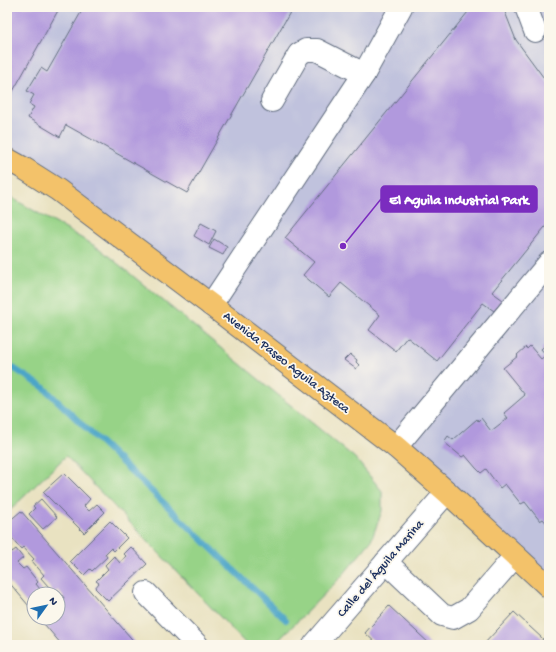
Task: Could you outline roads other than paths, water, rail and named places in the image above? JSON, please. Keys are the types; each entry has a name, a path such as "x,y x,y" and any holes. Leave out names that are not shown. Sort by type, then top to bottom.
{"main road":[{"name":"Avenida Paseo Aguila Azteca","path":"7,159 58,190 396,447 447,492 549,587"}],"street":[{"path":"211,305 364,74 401,7"},
{"path":"526,7 535,31"},
{"path":"272,101 299,54 306,50 317,50 364,74"},
{"path":"396,447 549,264"},
{"name":"Calle del Águila Marina","path":"314,645 447,492"},
{"path":"386,562 442,615 453,618 469,609 515,556"},
{"path":"146,593 197,645"}],"waterway":[{"path":"7,364 43,387 286,620"}],"place":[{"name":"El Aguila Industrial Park","path":"343,246"}]}
